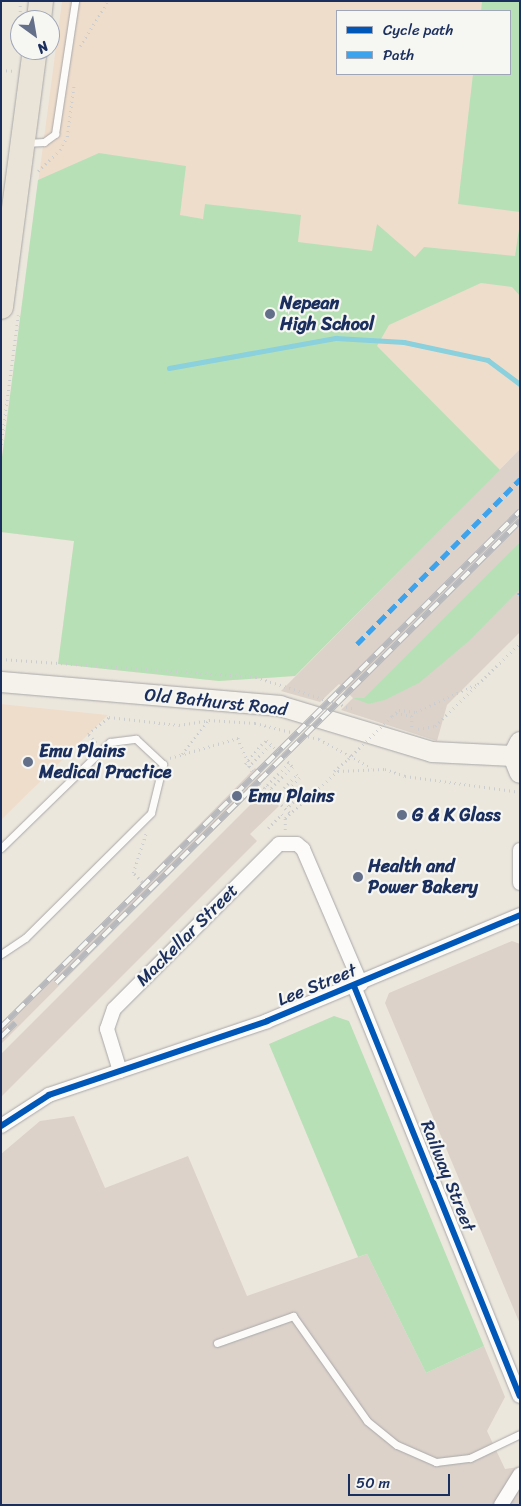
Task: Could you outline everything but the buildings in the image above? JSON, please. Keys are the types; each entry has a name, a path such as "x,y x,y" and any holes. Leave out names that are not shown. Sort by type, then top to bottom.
{"highway":[{"path":"10,306 3,279 34,60"}],"main road":[{"name":"Old Bathurst Road","path":"1,682 280,706 424,750 457,756 518,757"}],"street":[{"name":"Mackellar Street","path":"120,1071 107,1029 114,1009 279,844 297,844 303,849 357,985"},
{"path":"520,850 520,882"},
{"name":"Lee Street","path":"120,1071 238,1032 357,985 520,915"},
{"name":"Railway Street","path":"357,985 520,1396"},
{"path":"1,1126 38,1100 120,1071"},
{"path":"500,1505 520,1474"}],"lane":[{"path":"23,143 44,142 55,134 75,1"},
{"path":"1,848 113,741 136,739 162,761 164,770 151,813 25,938 1,954"},
{"path":"217,1343 293,1316 367,1421 397,1445 436,1462 470,1458 520,1434"}],"path":[{"path":"79,49 108,1"},
{"path":"1,70 18,68"},
{"path":"37,178 44,161 60,150 67,137 75,76"},
{"path":"1,445 10,306"},
{"path":"403,725 412,728 435,726 520,643"},
{"path":"1,659 256,677 358,711"},
{"path":"285,830 286,818 290,813 330,774 348,760 392,716 396,713 416,712 479,683"},
{"path":"396,713 412,716 412,728"},
{"path":"102,750 88,734 109,717 179,725 209,720 255,723 319,739 372,768"},
{"path":"376,717 394,722"},
{"path":"182,754 209,720"},
{"path":"162,761 238,738 245,764 252,771"},
{"path":"245,764 267,740 293,766 271,788"},
{"path":"248,767 271,744"},
{"path":"264,788 289,762"},
{"path":"330,774 372,768 520,792"},
{"path":"267,784 278,795 297,774 300,778 281,798 289,806 300,795 304,799"},
{"path":"260,784 290,813"},
{"path":"268,828 282,814 286,818"},
{"path":"142,882 133,873 146,831"}],"shaded area":[{"name":"Nepean High School","path":"62,1 520,1 520,449 295,676 219,681 58,664 74,541 1,532 1,465 54,60 60,60"},
{"path":"520,449 520,632 447,705 437,741 341,710 353,698 339,684 320,702 281,691"},
{"path":"1,704 108,715 1,820"},
{"path":"255,768 265,779 1,1044 1,1025"},
{"path":"264,791 279,806 250,834 257,841 1,1097 1,1054"},
{"path":"512,941 520,944 520,1324 385,1003 389,993"},
{"path":"74,1116 105,1188 188,1156 247,1296 367,1254 426,1373 484,1346 505,1397 487,1431 505,1469 520,1467 520,1505 1,1505 1,1154 40,1121"}],"green space":[{"path":"482,1 520,1 520,212 458,204 473,75 511,75 511,10 481,10"},
{"name":"Nepean High School","path":"99,153 186,166 180,215 203,219 205,204 301,215 298,242 372,251 377,224 415,257 424,247 515,256 520,222 520,296 512,287 481,283 389,325 377,346 500,470 295,676 219,681 58,664 74,541 1,532 1,465 38,180"},
{"path":"520,542 520,589 469,641 419,683 385,700 369,704 353,698 364,698"},
{"path":"334,1016 349,1021 484,1346 426,1373 367,1254 358,1257 269,1044"}],"waterway":[{"path":"169,368 336,338 404,342 488,360 520,384"}],"railway":[{"path":"1,1027 520,511"},
{"path":"56,983 520,521"},
{"path":"1,1037 15,1023"}],"marked path":[{"path":"357,644 520,479"}],"cycle path":[{"path":"1,1126 49,1095 267,1021 520,915"},
{"path":"354,986 520,1396"}],"place":[{"name":"Nepean High School","path":"270,314"},
{"name":"Emu Plains Medical Practice","path":"28,762"},
{"name":"Emu Plains","path":"237,796"},
{"name":"G & K Glass","path":"402,815"},
{"name":"Health and Power Bakery","path":"358,877"}]}
